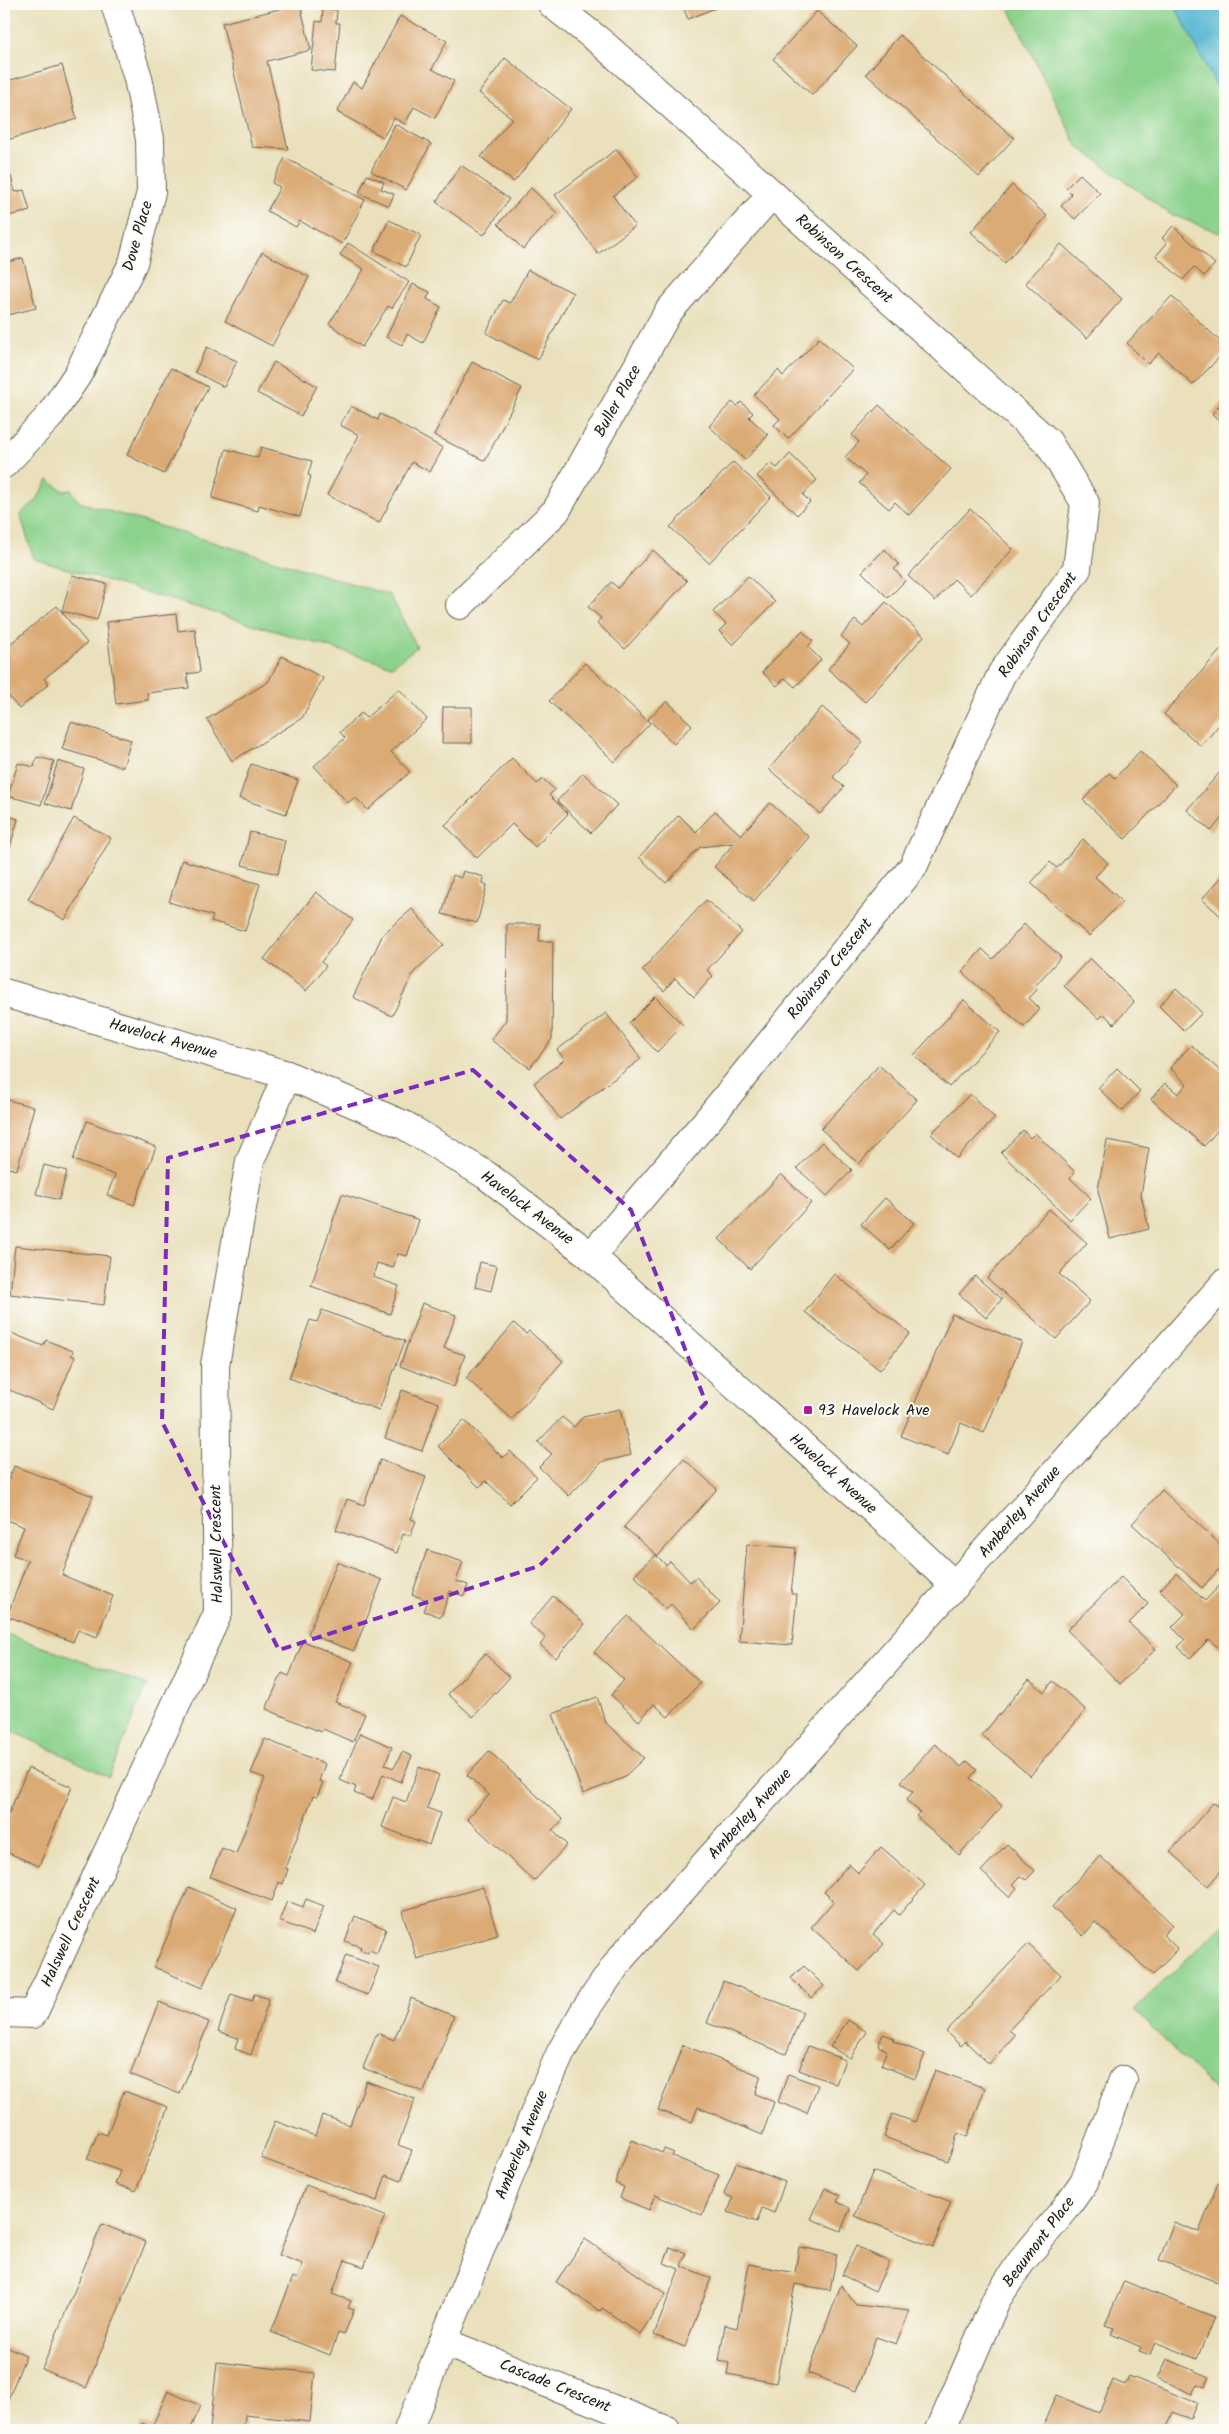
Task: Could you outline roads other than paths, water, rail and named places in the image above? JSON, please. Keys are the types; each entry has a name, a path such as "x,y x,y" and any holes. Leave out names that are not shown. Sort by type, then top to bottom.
{"street":[{"name":"Dove Place","path":"4,464 49,417 78,374 133,263 151,192 150,139 138,78 115,4"},
{"name":"Robinson Crescent","path":"552,4 603,44 1048,442 1085,504 1077,569 1002,673 913,867 710,1117 591,1256"},
{"name":"Buller Place","path":"460,605 556,511 668,312 772,194"},
{"name":"Havelock Avenue","path":"4,994 286,1075 404,1125 486,1176 591,1256 955,1586"},
{"name":"Halswell Crescent","path":"4,2013 33,2014 218,1613 216,1365 250,1161 286,1075"},
{"name":"Amberley Avenue","path":"408,2430 561,2052 585,2010 621,1958 1225,1283"},
{"name":"Beaumont Place","path":"940,2430 996,2300 1021,2262 1065,2209 1084,2182 1123,2080"},
{"name":"Cascade Crescent","path":"443,2342 666,2430"}],"water":[{"path":"1174,4 1225,4 1225,103"}],"place":[{"name":"93 Havelock Ave","path":"808,1410"}]}
